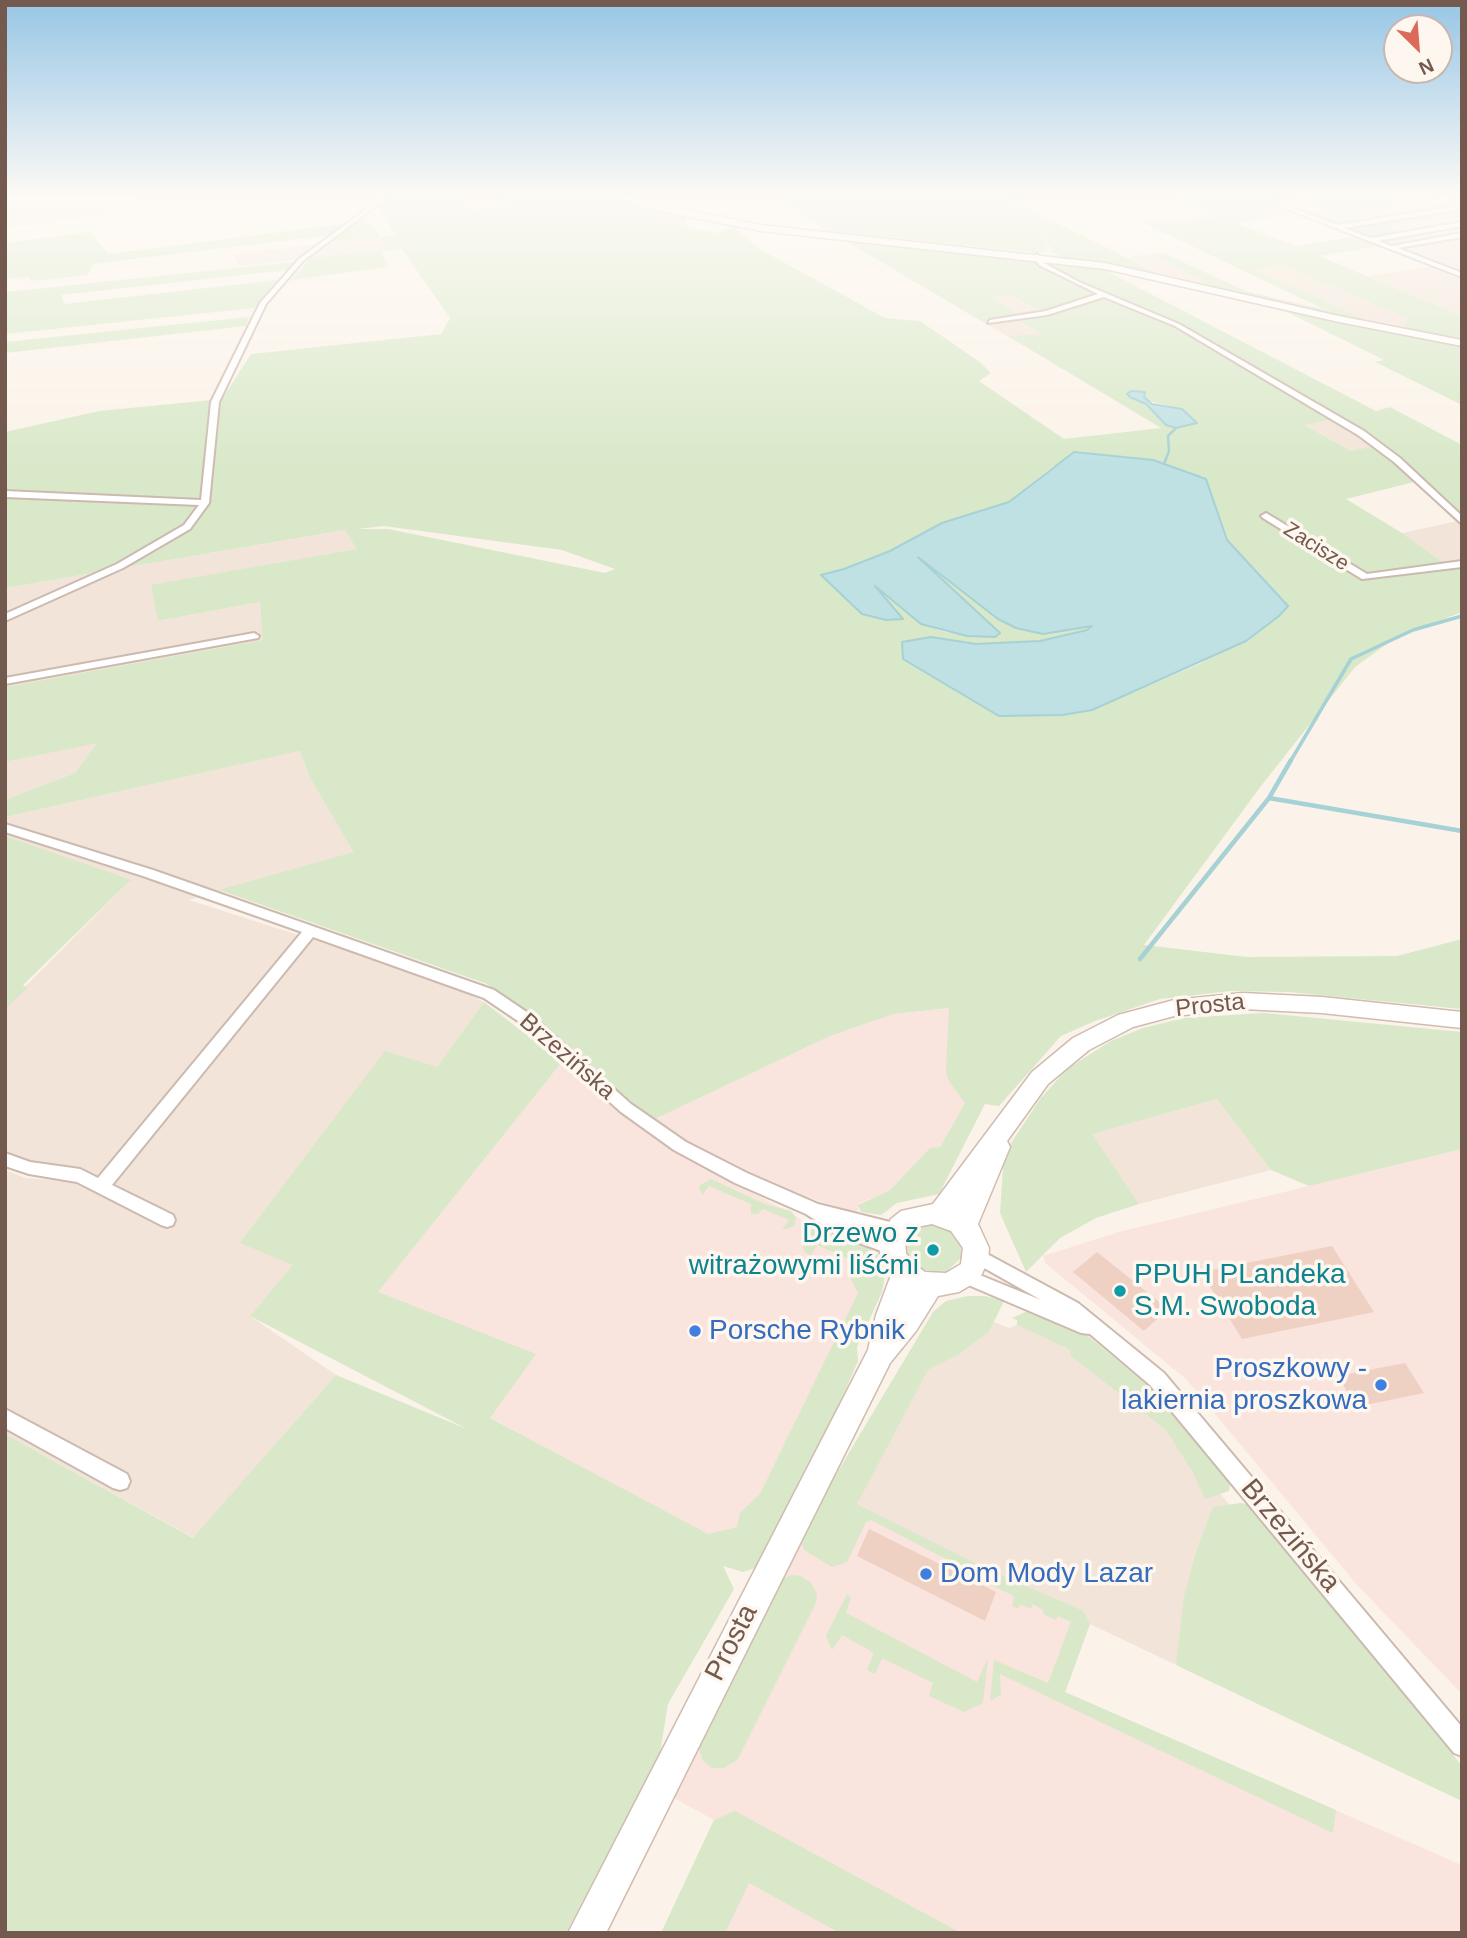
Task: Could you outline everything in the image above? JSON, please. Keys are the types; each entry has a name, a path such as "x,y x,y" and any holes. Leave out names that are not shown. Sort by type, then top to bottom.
{"street":[{"path":"5,618 120,566 187,527 205,503 215,402 264,303 277,288"},
{"path":"1090,288 1158,314 1361,433 1397,460 1462,521"},
{"path":"1208,288 1352,322 1462,342"},
{"path":"990,322 1047,313 1080,300 1103,295"},
{"path":"5,494 205,503"},
{"name":"Zacisze","path":"1266,516 1364,578 1440,567"},
{"path":"1440,567 1462,555"},
{"path":"1440,567 1462,564"},
{"path":"5,681 254,636"},
{"name":"Brzezińska","path":"5,828 75,848 489,994 526,1019 626,1108 680,1146 741,1178 812,1209 844,1230 894,1239"},
{"path":"103,1185 312,930"},
{"name":"Prosta","path":"939,1215 1032,1085 1069,1052 1114,1026 1158,1011 1208,1003 1264,1001 1462,1020"},
{"name":"Prosta","path":"964,1227 997,1150 1002,1128"},
{"path":"5,1160 29,1168 80,1176 103,1185 167,1220"},
{"path":"939,1215 964,1227 974,1240 971,1266 950,1284 931,1285 905,1273 897,1264 894,1239 917,1216 939,1215"},
{"name":"Brzezińska","path":"971,1266 1107,1336 1175,1399 1462,1745"},
{"name":"Prosta","path":"898,1319 905,1273"},
{"name":"Prosta","path":"586,1933 898,1319 931,1285"},
{"path":"5,1418 120,1480"}],"shaded area":[{"path":"979,288 998,288 1043,313 1025,316"},
{"path":"1297,288 1337,288 1408,319 1402,329 1378,325"},
{"path":"1397,288 1462,288 1462,316"},
{"path":"1013,318 1123,379 1092,386 983,322"},
{"path":"1332,419 1360,434 1375,446 1351,451 1304,424"},
{"path":"1462,520 1462,566 1450,568 1402,533"},
{"path":"346,530 357,549 151,586 159,621 260,602 264,640 5,687 5,588"},
{"path":"98,742 75,773 5,800 5,762"},
{"path":"300,751 310,778 355,852 189,900 439,980 484,1002 437,1067 241,1243 294,1265 250,1316 336,1375 194,1538 5,1434 5,1170 26,1178 81,1182 5,1153 5,1007 130,881 5,836 5,817"},
{"path":"950,1008 947,1072 965,1103 940,1147 930,1148 890,1190 860,1203 857,1213 769,1185 682,1140 653,1120 830,1036 894,1014"},
{"path":"567,1056 679,1152 804,1221 866,1246 882,1261 779,1480 745,1525 708,1534 696,1529 487,1416 378,1292"},
{"path":"1217,1099 1271,1170 1139,1204 1091,1134"},
{"path":"1462,1149 1462,1694 1357,1585 1186,1379 1045,1263 1043,1256 1119,1232"},
{"path":"994,1322 1009,1328 1017,1325 1070,1350 1072,1356 1166,1430 1462,1779 1462,1801 1090,1624 1082,1611 977,1564 856,1504 928,1370 958,1355 989,1332"},
{"path":"828,1488 977,1564 1083,1611 1090,1624 1065,1693 1462,1865 1462,1933 661,1933 714,1820 672,1797"}],"green space":[{"path":"39,288 121,288 61,295 65,304 202,288 270,288 254,308 5,334 5,292"},
{"path":"429,288 831,288 885,318 920,321 980,362 991,373 979,381 1064,439 1161,428 1008,336 1043,334 1013,318 983,322 926,288 1140,288 1376,411 1390,407 1462,445 1462,520 1455,521 1414,482 1346,499 1402,533 1445,564 1399,569 1414,574 1462,566 1462,612 1395,638 1355,667 1261,786 1144,945 1247,957 1397,956 1462,939 1462,1009 1288,992 1231,991 1160,999 1095,1021 1061,1036 999,1106 985,1104 939,1194 897,1203 881,1215 861,1212 858,1205 890,1190 930,1148 940,1147 965,1103 949,1081 946,1072 949,1008 894,1014 830,1036 653,1120 531,1017 487,984 219,890 354,852 310,778 300,751 5,817 5,800 75,773 97,743 5,762 5,687 263,640 260,602 158,621 151,585 357,549 345,530 5,588 5,432 99,411 222,399 251,354 441,334 450,318","holes":["1010,295 1042,312 1024,316 991,297","1139,391 1145,393 1145,400 1182,409 1196,424 1176,428 1166,425 1142,402","1332,419 1360,434 1374,446 1351,451 1305,425","1053,466 1205,479 1227,540 1287,606 1279,616 1246,641 1092,710 1062,715 999,716 903,659 931,637 976,644 1040,641 1087,630 1093,626 1080,625 1043,634 998,619 918,556 1000,633 987,637 945,632 921,624 883,589 873,585 902,619 844,569 890,551 942,523 1010,501","384,526 562,550 615,569 605,573 388,529 357,529"]},
{"path":"1222,288 1240,288 1326,310 1281,288 1296,288 1378,325"},
{"path":"1337,288 1396,288 1462,316 1462,338 1402,329 1408,319"},
{"path":"1277,307 1462,344 1462,405 1375,362 1384,360"},
{"path":"249,317 246,326 5,353 5,342"},
{"path":"5,836 131,880 23,985 27,988 5,1009"},
{"path":"484,1002 562,1062 378,1292 536,1354 490,1418 708,1534 737,1527 740,1513 760,1494 858,1293 850,1277 856,1262 817,1245 810,1256 804,1251 802,1241 816,1223 870,1248 880,1257 886,1271 882,1292 857,1347 858,1361 831,1424 758,1567 743,1572 723,1566 734,1589 668,1704 660,1753 566,1933 5,1933 5,1434 193,1538 336,1375 467,1429 250,1316 293,1265 240,1243 385,1051 437,1067"},
{"path":"1264,1013 1462,1032 1462,1149 1309,1186 1271,1170 1217,1099 1092,1134 1139,1204 1096,1218 1060,1238 1026,1272 1000,1213 1004,1154 1040,1099 1067,1069 1111,1041 1143,1028 1184,1018"},
{"path":"711,1179 765,1204 791,1211 796,1217 794,1226 782,1230 789,1220 763,1209 758,1214 751,1214 751,1204 709,1186 702,1195 699,1186"},
{"path":"933,1224 954,1233 961,1245 961,1258 946,1272 922,1270 905,1254 904,1241 911,1230"},
{"path":"968,1296 985,1296 1004,1301 989,1332 958,1355 928,1370 857,1504 977,1564 1083,1611 1090,1624 1065,1692 1336,1810 1333,1833 1000,1674 1001,1695 990,1701 994,1660 1048,1683 1071,1622 1058,1616 1056,1620 1043,1614 1043,1610 1033,1604 1031,1609 1020,1604 1018,1609 1012,1606 1014,1596 953,1567 944,1558 871,1520 866,1522 847,1562 832,1567 804,1550 802,1544 828,1488 933,1312 946,1301"},
{"path":"1034,1308 1088,1336 1152,1389 1230,1482 1229,1491 1205,1499 1193,1472 1166,1430 1071,1356 1070,1350 1017,1325 1017,1320 1012,1318"},
{"path":"1240,1503 1250,1505 1462,1766 1462,1801 1176,1665 1184,1597 1197,1549 1213,1507"},
{"path":"791,1575 801,1576 811,1583 817,1594 816,1603 738,1759 724,1768 712,1768 703,1761 698,1746 777,1582"},
{"path":"847,1594 851,1598 846,1613 977,1682 988,1658 983,1703 964,1712 929,1696 933,1683 882,1658 875,1674 867,1670 874,1653 842,1635 832,1650 826,1636"},
{"path":"735,1811 961,1933 840,1933 749,1883 725,1933 661,1933 714,1820"}],"water":[{"path":"1131,391 1145,392 1144,397 1152,404 1182,409 1197,423 1176,428 1166,425 1146,404 1130,397 1127,394"},
{"path":"1074,452 1153,460 1206,479 1227,540 1288,606 1246,641 1092,710 1062,715 999,716 903,659 902,642 931,637 976,644 1040,641 1087,630 1092,626 1043,634 1016,628 998,619 918,557 1000,633 995,637 967,636 921,624 875,586 903,619 886,620 862,614 821,575 890,551 942,523 1009,502"}],"building":[{"path":"1332,1246 1374,1312 1242,1339 1201,1272"},
{"name":"PPUH PLandeka S.M. Swoboda","path":"1097,1252 1168,1309 1144,1331 1073,1272"},
{"name":"Proszkowy - lakiernia proszkowa","path":"1405,1363 1424,1393 1356,1407 1338,1376"},
{"name":"Dom Mody Lazar","path":"869,1529 996,1592 985,1621 857,1556"}],"waterway":[{"path":"1164,464 1169,451 1168,436 1176,428"},
{"path":"1290,762 1351,659 1413,630 1462,616"},
{"path":"1269,798 1291,760"},
{"path":"1140,959 1269,798"},
{"path":"1269,798 1462,831"}],"place":[{"name":"Drzewo z witrażowymi liśćmi","path":"933,1250"},
{"name":"PPUH PLandeka S.M. Swoboda","path":"1120,1291"},
{"name":"Porsche Rybnik","path":"695,1331"},
{"name":"Proszkowy - lakiernia proszkowa","path":"1381,1385"},
{"name":"Dom Mody Lazar","path":"926,1574"}]}
